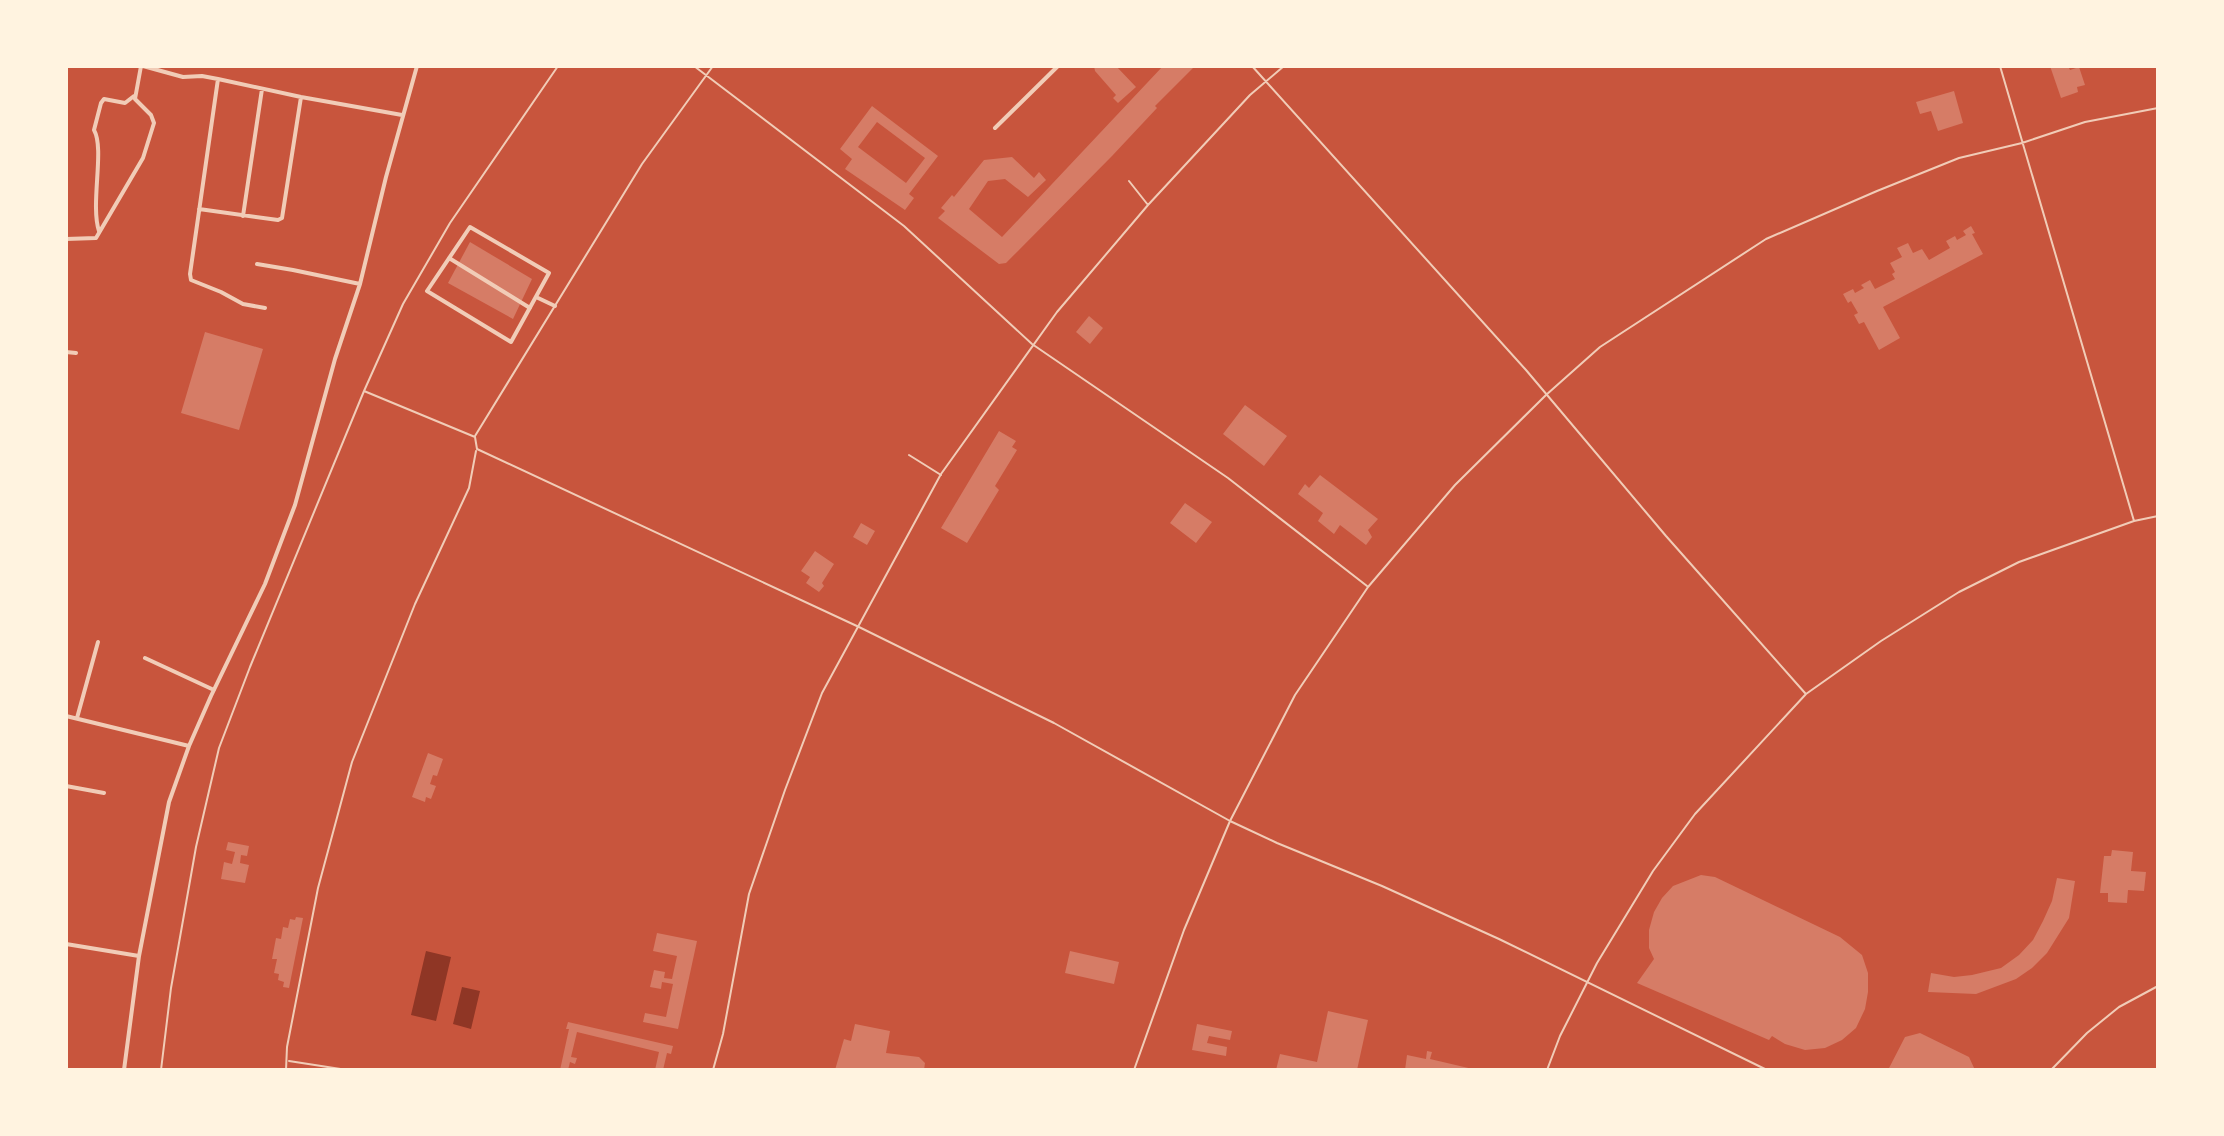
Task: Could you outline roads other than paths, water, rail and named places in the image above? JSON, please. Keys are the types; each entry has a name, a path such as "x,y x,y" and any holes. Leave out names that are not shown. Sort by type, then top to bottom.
{"street":[{"path":"100,232 97,223 98,138 94,130 104,99 125,103 134,96 142,66 183,77 202,76 402,115"},
{"path":"124,1070 139,956 169,802 189,746 276,558 295,505 335,359 360,284 417,66"},
{"path":"995,128 1058,66"},
{"path":"218,79 191,280 250,307 265,308"},
{"path":"243,216 262,89"},
{"path":"66,239 94,239 143,158 154,129 154,119 134,96"},
{"path":"199,209 278,220 282,218 301,97"},
{"path":"470,227 549,273 536,297 511,342 427,291 470,227"},
{"path":"449,258 530,308"},
{"path":"257,264 360,284"},
{"path":"536,297 555,306"},
{"path":"66,352 76,353"},
{"path":"77,718 98,642"},
{"path":"145,658 214,690"},
{"path":"66,716 189,746"},
{"path":"66,786 104,793"},
{"path":"66,944 139,956"}],"lane":[{"path":"161,1070 171,988 196,847 219,748 250,667 403,304 450,223 558,66"},
{"path":"694,66 904,226 1032,344 1228,478 1368,587"},
{"path":"286,1070 287,1047 318,888 352,762 415,604 469,488 477,449 475,437 642,164 713,66"},
{"path":"1252,66 1526,370 1666,536 1806,694"},
{"path":"713,1070 723,1034 749,894 822,693 941,475 1057,312 1148,205 1250,95 1284,66"},
{"path":"2000,66 2134,521"},
{"path":"1134,1070 1184,930 1230,821 1295,695 1368,587 1455,485 1546,395 1600,347 1766,239 1959,158 2022,143 2085,122 2158,108"},
{"path":"1129,181 1148,205"},
{"path":"364,391 475,437"},
{"path":"477,449 859,627 1054,723 1230,821 1535,956 1767,1070"},
{"path":"909,455 941,475"},
{"path":"1547,1070 1561,1033 1635,898 1695,814 1806,694 1881,641 1959,592 2019,562 2134,521 2158,516"},
{"path":"2051,1070 2087,1033 2119,1007 2158,986"},
{"path":"287,1061 347,1070"}]}
